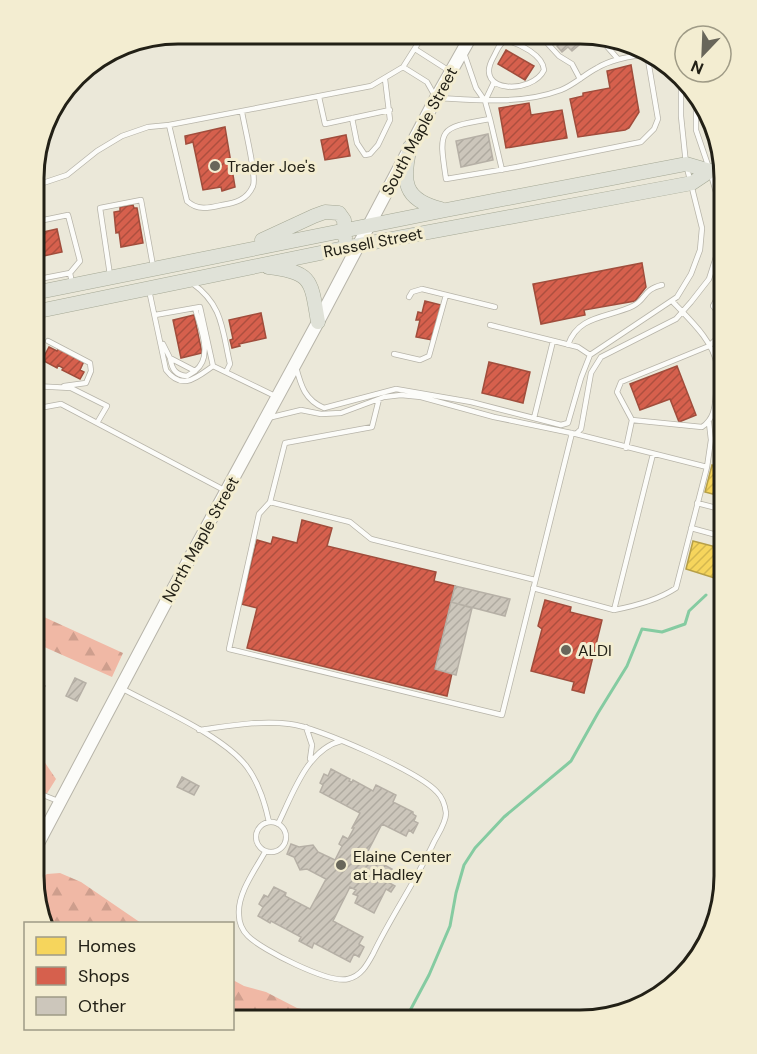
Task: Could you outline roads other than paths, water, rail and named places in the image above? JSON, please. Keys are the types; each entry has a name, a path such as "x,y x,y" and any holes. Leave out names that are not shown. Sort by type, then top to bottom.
{"highway":[{"path":"410,147 405,168 410,192 424,205 446,210"},
{"name":"Russell Street","path":"44,289 72,279 110,278 231,252 687,164 713,168"},
{"name":"Russell Street","path":"44,310 340,248 692,183 713,171"},
{"path":"231,252 325,212 339,213 344,220 346,230 340,248"},
{"path":"257,265 290,269 304,277 311,288 318,322"}],"main road":[{"name":"South Maple Street","path":"368,226 466,44"},
{"name":"North Maple Street","path":"44,832 368,226"}],"lane":[{"path":"44,183 66,175 97,151 122,136 148,127 242,112 354,90 385,79 404,67 418,44"},
{"path":"501,44 488,68 489,77 506,87 529,84 537,80 544,70 544,66 536,56 514,44"},
{"path":"548,44 572,64 580,79"},
{"path":"607,47 618,59"},
{"path":"415,49 451,72"},
{"path":"463,50 476,88 485,100 502,170"},
{"path":"404,67 426,82 436,98 506,100 564,89 598,67 618,59 636,56"},
{"path":"490,118 454,125 447,131 441,145 446,178 502,170 641,142 654,129 658,118 648,62"},
{"path":"352,118 357,143 365,155 370,154 378,145 390,120 385,79"},
{"path":"485,100 494,82"},
{"path":"295,365 301,389 315,405 324,408 396,389 471,402 561,425 568,423 590,355 672,301 692,274 700,250 702,228 687,164 681,116 681,90"},
{"path":"319,97 324,124 390,110"},
{"path":"696,111 696,130 712,162"},
{"path":"169,125 187,201 192,206 209,208 238,202 249,194 254,183 242,112"},
{"path":"110,278 100,208 141,200 154,268"},
{"path":"44,220 68,215 80,261 72,279 44,280"},
{"path":"379,399 372,427 285,443 270,502 259,514 229,649 502,715 574,434 581,429 591,373 601,357 676,319 709,279 714,264"},
{"path":"187,279 203,291 218,312 230,364 226,372"},
{"path":"568,345 572,333 578,327 590,320 635,305 650,288 662,285"},
{"path":"148,287 166,370 173,379 183,382 195,379 213,366"},
{"path":"409,297 416,289 422,289 495,307"},
{"path":"394,354 420,360 429,356 446,295"},
{"path":"672,301 714,353"},
{"path":"155,315 200,307 213,366"},
{"path":"159,336 176,374 187,376 201,367 206,354 195,308"},
{"path":"490,325 578,347 590,355"},
{"path":"48,341 90,363 91,371 86,383 59,387"},
{"path":"534,418 553,341"},
{"path":"626,448 632,420 617,392 621,382 709,346 714,342"},
{"path":"170,358 195,371"},
{"path":"213,366 278,397"},
{"path":"44,386 70,388 106,406 97,423"},
{"path":"266,419 301,410 321,414 341,413 379,399 401,395 421,397 494,417 707,467"},
{"path":"44,407 61,404 226,492"},
{"path":"533,588 614,610 630,607 676,588 707,467 711,440 709,423 714,411"},
{"path":"632,420 702,427 709,423"},
{"path":"614,610 653,454"},
{"path":"270,502 350,522 371,539 535,580"},
{"path":"697,503 714,507"},
{"path":"690,528 713,534"},
{"path":"120,688 200,730 227,747 248,768 259,788 269,822"},
{"path":"200,730 262,723 283,723 306,727 342,741 425,782 441,796 445,810 444,821 431,849 369,962 358,975 342,980 314,974 265,948 244,932 239,917 240,903 265,852"},
{"path":"306,727 312,745 310,762"},
{"path":"278,824 310,762 326,746 342,741"},
{"path":"44,795 60,802"},
{"path":"269,822 278,824 285,834 284,844 278,851 265,852 258,846 256,834 261,826 269,822"}],"waterway":[{"path":"410,1010 429,975 450,926 464,865 475,848 504,817 571,761 627,666 642,629 662,632 685,624 689,611 706,595"}],"place":[{"name":"Trader Joe's","path":"215,166"},
{"name":"ALDI","path":"566,650"},
{"name":"Elaine Center at Hadley","path":"341,865"}]}
